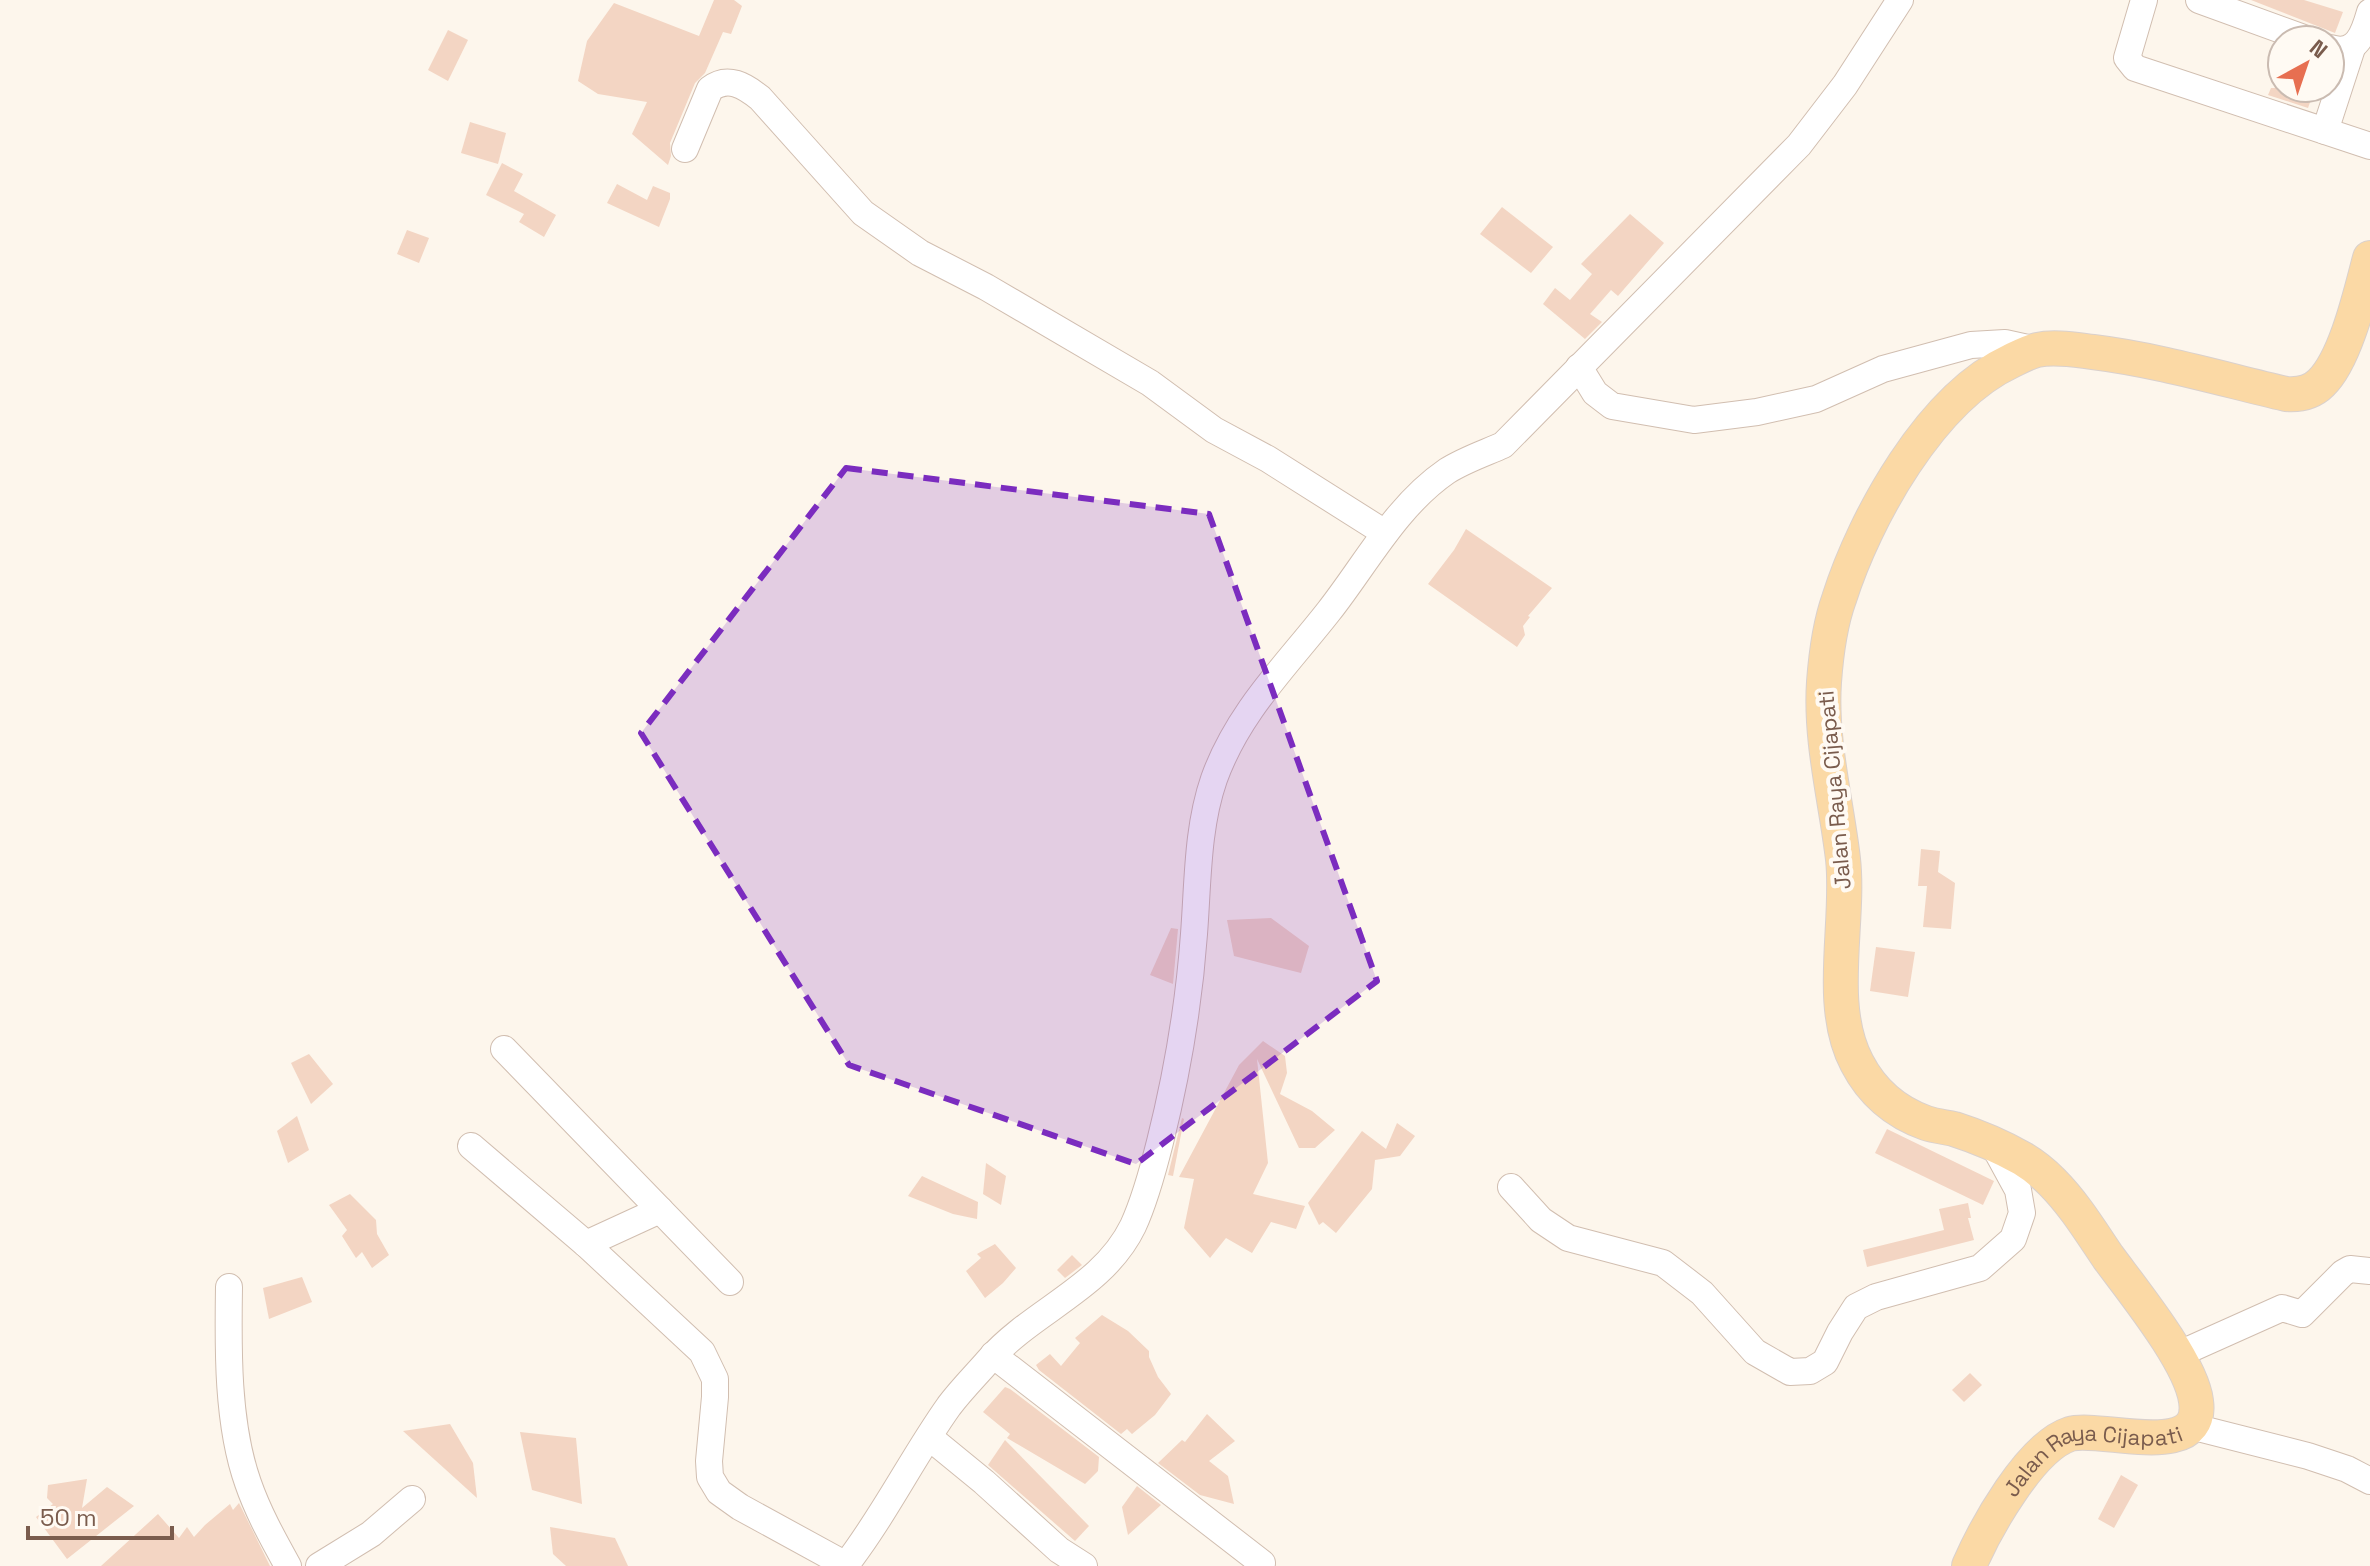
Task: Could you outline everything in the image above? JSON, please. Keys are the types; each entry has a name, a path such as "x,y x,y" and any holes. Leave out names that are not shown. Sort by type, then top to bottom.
{"main road":[{"name":"Jalan Raya Cijapati","path":"1969,1566 2005,1499 2023,1474 2054,1443 2068,1435 2086,1432 2174,1436 2190,1426 2196,1413 2196,1401 2177,1355 2073,1207 2051,1181 2024,1159 1957,1130 1926,1123 1895,1108 1875,1090 1855,1060 1848,1042 1841,995 1844,865 1823,717 1824,679 1838,601 1885,492 1913,452 1964,391 1998,367 2037,350 2059,349 2131,357 2297,395 2323,382 2335,362 2356,310 2370,258"}],"street":[{"path":"471,1146 586,1244 702,1352 715,1379 709,1461 714,1485 740,1507 845,1565 866,1539 951,1404 1008,1340 1087,1282 1120,1247 1133,1226 1173,1092 1190,974 1203,824 1213,782 1234,733 1249,709 1329,611 1385,533 1415,500 1448,471 1503,445 1799,145 1845,85 1900,0"},
{"path":"2144,0 2127,58 2135,68 2370,146"},
{"path":"2199,0 2266,24"},
{"path":"2346,46 2357,43 2370,12"},
{"path":"685,149 710,89 720,82 730,82 750,89 863,213 897,237 1150,383 1214,430 1268,459 1385,533"},
{"path":"2325,131 2330,104"},
{"path":"1579,367 1595,393 1612,406 1694,420 1757,412 1816,399 1883,369 1971,345 2005,343 2037,350"},
{"path":"504,1049 730,1282"},
{"path":"1511,1187 1541,1220 1568,1238 1663,1263 1702,1293 1755,1352 1790,1372 1810,1371 1825,1362 1856,1307 1876,1297 1980,1268 2013,1239 2022,1213 2018,1190 1994,1146"},
{"path":"586,1244 660,1210"},
{"path":"2177,1355 2282,1308 2302,1314 2343,1273 2350,1269 2370,1271"},
{"path":"229,1287 228,1357 242,1460 261,1516 288,1566"},
{"path":"993,1355 1262,1563"},
{"path":"2190,1426 2308,1456 2347,1469 2370,1481"},
{"path":"929,1437 1059,1550 1084,1566"},
{"path":"319,1566 371,1534 412,1499"}],"highlighted area":[{"path":"846,468 1209,514 1377,981 1136,1164 849,1065 641,733"}],"building":[{"path":"714,0 734,0 742,6 731,34 723,32 705,73 695,83 670,143 668,165 632,134 647,102 598,94 578,81 587,41 614,3 699,36"},
{"path":"2251,0 2304,0 2343,12 2338,24 2312,24"},
{"path":"448,30 468,40 448,81 428,70"},
{"path":"470,122 506,133 498,164 461,153"},
{"path":"502,163 523,174 514,191 556,215 544,237 519,222 524,214 486,195"},
{"path":"617,184 647,200 653,186 670,193 659,227 607,203"},
{"path":"1502,207 1553,247 1531,273 1480,234"},
{"path":"1630,214 1664,243 1618,296 1611,290 1590,314 1602,322 1585,339 1543,304 1555,288 1570,300 1592,274 1581,264"},
{"path":"407,230 429,238 419,263 397,254"},
{"path":"1466,529 1552,588 1528,616 1523,626 1525,635 1517,647 1428,584"},
{"path":"1921,849 1940,851 1938,872 1955,883 1951,929 1923,927 1927,886 1918,886"},
{"path":"1271,918 1309,946 1301,973 1234,956 1227,920"},
{"path":"1171,928 1178,929 1173,984 1150,975"},
{"path":"1876,947 1915,952 1908,997 1870,991"},
{"path":"1263,1041 1285,1056 1287,1073 1280,1094 1312,1111 1335,1130 1315,1148 1299,1148 1257,1059 1268,1163 1253,1194 1305,1206 1296,1229 1271,1222 1252,1253 1226,1238 1210,1258 1184,1228 1194,1179 1179,1177 1239,1065"},
{"path":"309,1054 333,1084 311,1104 291,1063"},
{"path":"297,1116 309,1150 288,1163 277,1131"},
{"path":"1182,1118 1173,1176 1168,1175"},
{"path":"1397,1123 1415,1136 1400,1156 1375,1160 1372,1189 1336,1233 1323,1222 1319,1225 1308,1203 1362,1131 1386,1149"},
{"path":"1887,1129 1994,1181 1983,1205 1875,1153"},
{"path":"986,1163 1006,1176 1001,1205 983,1194"},
{"path":"922,1176 978,1202 977,1219 953,1214 908,1196"},
{"path":"350,1194 376,1220 377,1234 389,1255 372,1268 362,1252 356,1258 342,1236 347,1230 329,1205"},
{"path":"1968,1203 1971,1218 1968,1218 1974,1240 1867,1267 1863,1250 1944,1230 1939,1209"},
{"path":"995,1244 1016,1268 985,1298 966,1271 981,1258 977,1254"},
{"path":"1072,1255 1082,1265 1065,1278 1057,1270"},
{"path":"302,1277 312,1302 269,1319 263,1288"},
{"path":"1102,1315 1128,1331 1149,1351 1158,1377 1171,1394 1155,1415 1132,1434 1127,1429 1121,1434 1036,1365 1050,1354 1061,1366 1080,1343 1075,1338"},
{"path":"1970,1373 1982,1385 1964,1402 1952,1390"},
{"path":"1005,1387 1099,1457 1098,1471 1085,1484 1007,1438 1010,1434 983,1412"},
{"path":"1207,1414 1235,1441 1209,1461 1228,1476 1234,1504 1200,1495 1158,1463 1182,1440 1185,1442"},
{"path":"450,1424 473,1463 477,1498 403,1431"},
{"path":"520,1432 576,1438 582,1504 532,1490"},
{"path":"1005,1440 1089,1526 1075,1541 988,1465"},
{"path":"2121,1475 2138,1485 2114,1528 2098,1519"},
{"path":"87,1479 82,1508 107,1487 134,1506 67,1559 36,1517 53,1504 47,1498 48,1485"},
{"path":"1137,1486 1161,1505 1128,1535 1122,1507"},
{"path":"239,1503 270,1566 101,1566 158,1514 179,1538 187,1527 194,1537 230,1504 233,1510"},
{"path":"550,1527 615,1538 628,1566 566,1566 553,1554"}]}
